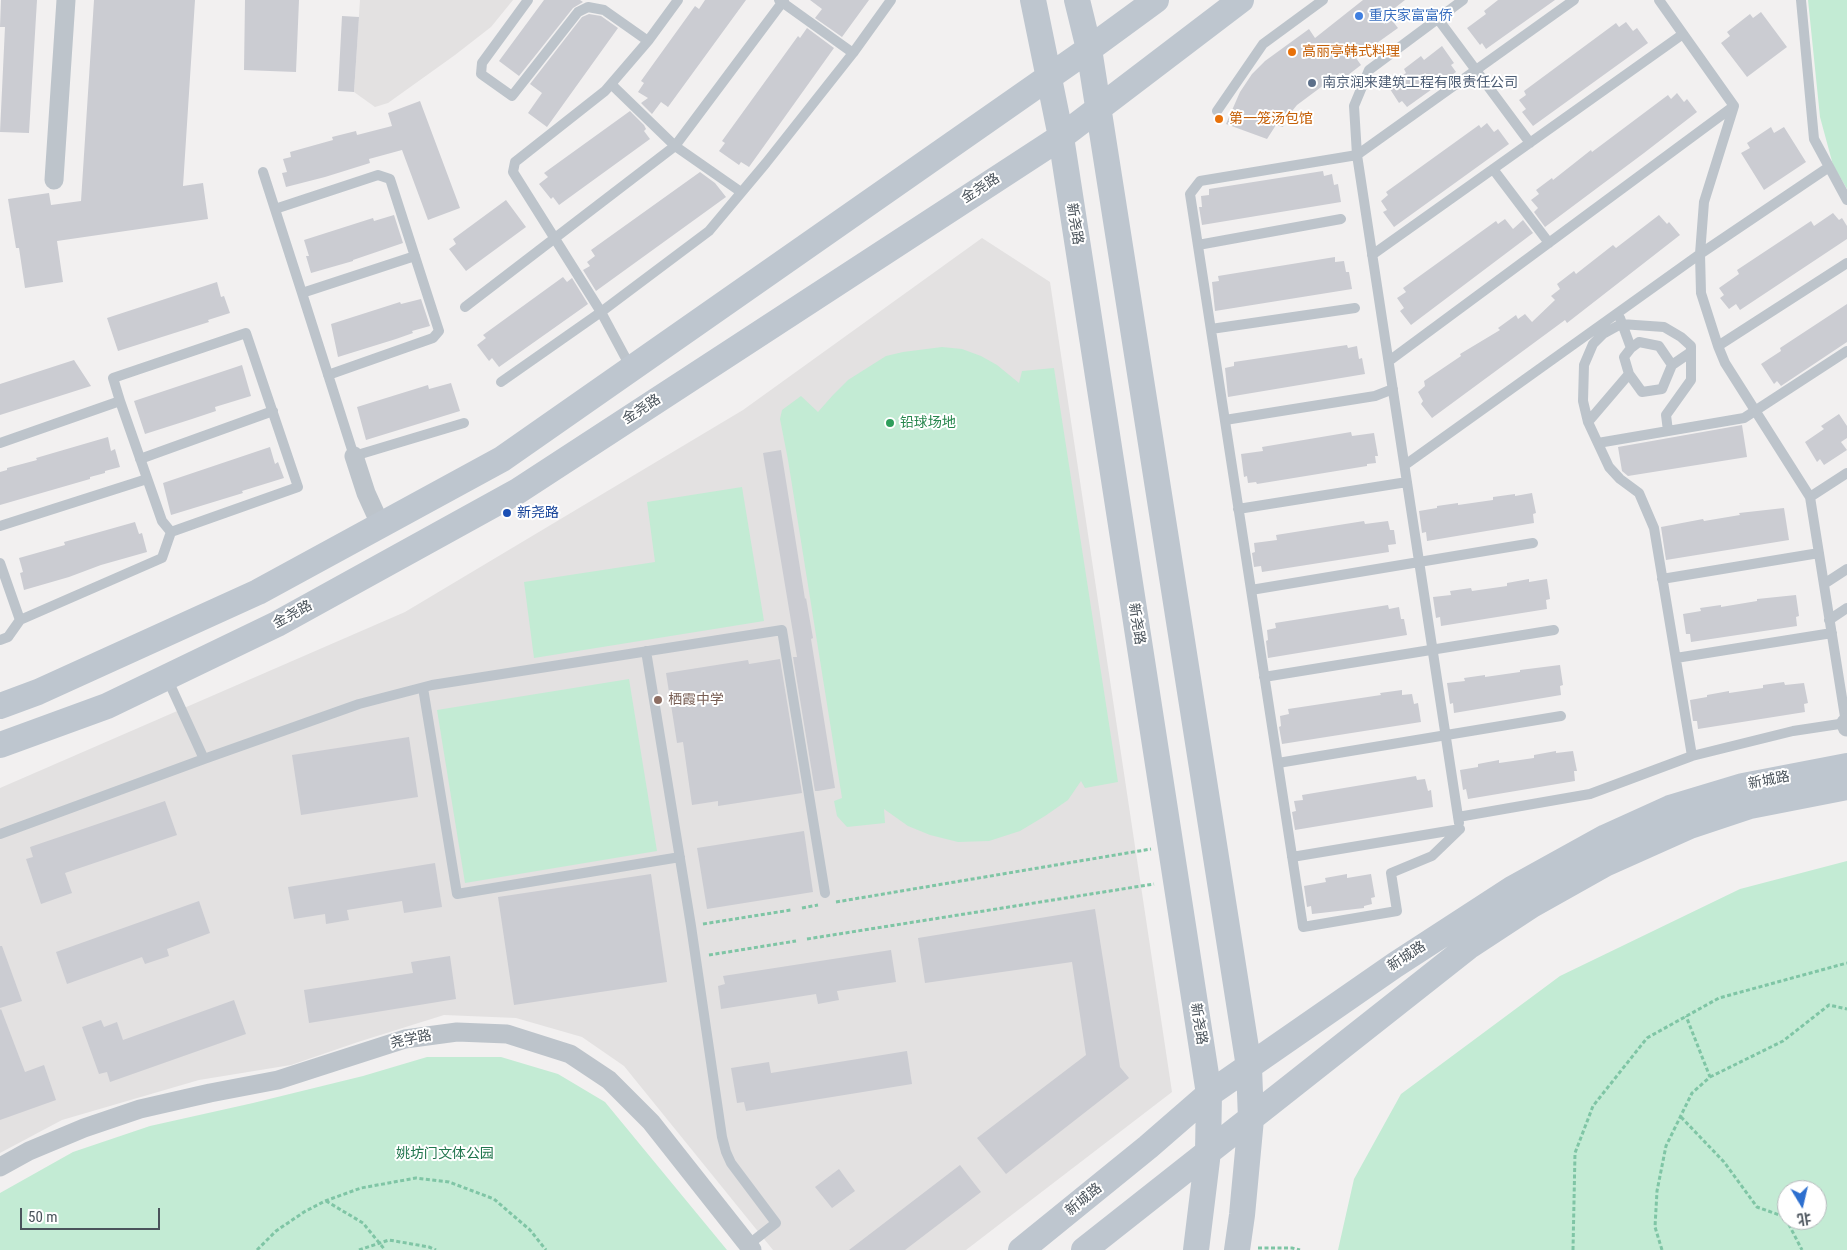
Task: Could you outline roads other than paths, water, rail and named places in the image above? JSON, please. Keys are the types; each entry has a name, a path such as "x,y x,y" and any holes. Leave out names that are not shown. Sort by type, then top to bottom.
{"main road":[{"name":"新尧路","path":"1033,0 1061,137 1209,1094 1208,1152 1196,1250"},
{"path":"1077,0 1089,49 1249,1067 1251,1119 1237,1249"},
{"path":"0,706 38,692 258,592 502,459 1089,49 1156,0"},
{"name":"金尧路","path":"0,745 107,706 277,624 518,491 1061,137 1241,0"},
{"name":"新城路","path":"1021,1250 1148,1147 1209,1094 1387,971 1512,889 1606,837 1670,808 1743,786 1847,766"},
{"name":"新城路","path":"1084,1250 1468,947 1532,905 1605,864 1690,826 1750,806 1847,787"}],"street":[{"path":"54,180 66,0"},
{"path":"354,456 366,493 381,526"},
{"name":"尧学路","path":"0,1167 29,1150 140,1109 278,1080 405,1039 457,1032 507,1034 570,1054 609,1080 651,1122 750,1247"}],"lane":[{"path":"528,0 482,63 481,74 512,96 578,12 588,7 604,10 648,41"},
{"path":"631,369 601,312 513,172 515,162 605,91 648,41 678,0"},
{"path":"502,382 601,312 709,231 853,53 890,0"},
{"path":"1217,111 1263,44 1322,0"},
{"path":"1460,829 1357,154 1354,106 1369,70 1463,0"},
{"path":"1460,829 1432,856 1391,873 1397,912 1303,927 1190,194 1200,181 1357,154 1574,0"},
{"path":"1659,0 1734,106"},
{"path":"1801,0 1814,139 1847,200"},
{"path":"465,307 675,146 782,1 853,53"},
{"path":"1438,19 1530,143"},
{"path":"1372,255 1683,34"},
{"path":"611,84 675,146 741,192"},
{"path":"1389,361 1734,106"},
{"path":"1458,816 1590,794 1692,756 1793,731 1847,725 1810,497 1726,363 1718,346 1701,294 1700,254 1704,202 1734,106"},
{"path":"1404,465 1700,254 1829,167"},
{"path":"1493,169 1548,244"},
{"path":"263,172 354,456 464,423"},
{"path":"275,208 378,175 390,179 416,256 439,331 433,338 328,374"},
{"path":"1198,245 1341,219"},
{"path":"302,293 416,256"},
{"path":"1718,346 1847,263"},
{"path":"1211,329 1355,308"},
{"path":"1619,312 1621,324 1631,348"},
{"path":"1668,431 1666,415 1691,380 1691,346 1681,337 1664,327 1621,324 1603,334 1593,344 1584,365 1583,401 1588,422 1609,467 1620,479 1639,493 1654,528 1692,756"},
{"path":"246,333 298,487 171,532 162,521 113,378 246,333"},
{"path":"1672,365 1659,346 1639,342 1624,357 1629,374 1642,392 1662,389 1672,365 1691,352"},
{"path":"1598,443 1744,418 1847,351"},
{"path":"1588,422 1629,374"},
{"path":"1225,420 1375,396 1393,389"},
{"path":"0,443 120,401"},
{"path":"140,459 273,411"},
{"path":"1810,497 1847,473"},
{"path":"0,526 147,479"},
{"path":"1238,509 1407,482"},
{"path":"0,640 8,636 20,620 162,558 171,532"},
{"path":"1251,590 1533,543"},
{"path":"1662,579 1819,553"},
{"path":"0,563 20,620"},
{"path":"1824,584 1847,569"},
{"path":"1830,620 1847,608"},
{"path":"0,834 359,704 422,688 782,630 825,893"},
{"path":"1264,677 1554,630"},
{"path":"1676,658 1832,633"},
{"path":"646,651 726,1152 731,1163 776,1223 750,1247"},
{"path":"166,677 204,759"},
{"path":"422,688 457,894 680,857"},
{"path":"1278,763 1560,716"},
{"path":"1292,857 1460,829"}],"place":[{"name":"重庆家富富侨","path":"1359,16"},
{"name":"高丽亭韩式料理","path":"1292,52"},
{"name":"南京润来建筑工程有限责任公司","path":"1312,83"},
{"name":"第一笼汤包馆","path":"1219,119"},
{"name":"铅球场地","path":"890,423"},
{"name":"新尧路","path":"507,513"},
{"name":"栖霞中学","path":"658,700"}],"park label":[{"name":"姚坊门文体公园","path":"445,1154"}]}
